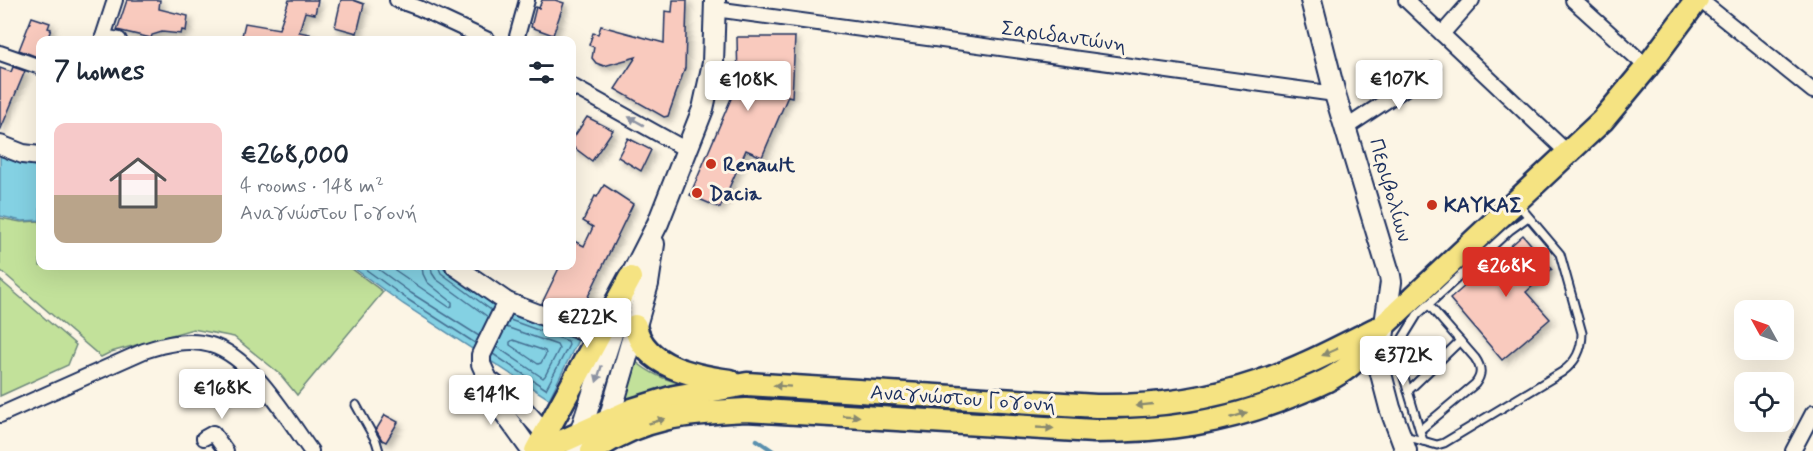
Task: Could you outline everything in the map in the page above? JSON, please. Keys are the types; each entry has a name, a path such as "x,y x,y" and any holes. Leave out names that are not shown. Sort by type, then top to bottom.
{"main road":[{"name":"Περιβολίων","path":"1312,0 1335,94 1347,127 1390,276 1379,358 1380,375 1410,442"},
{"name":"Αναγνώστου Γογονή","path":"566,447 695,412 746,410 1094,431 1137,431 1229,418 1268,405 1329,379 1345,369 1358,358 1383,326 1521,209 1568,153 1602,122 1699,0"},
{"path":"566,447 598,337 658,223 708,91 713,63 715,5"},
{"path":"607,420 648,284 658,223"},
{"path":"566,447 630,278"},
{"path":"635,326 643,346 674,368 747,384"},
{"name":"Αναγνώστου Γογονή","path":"566,447 607,420 632,410 674,397 747,384 1084,405 1134,406 1177,402 1261,382 1383,326"}],"street":[{"path":"103,36 115,0"},
{"path":"397,0 479,36"},
{"path":"517,36 527,0"},
{"path":"1406,0 1568,153"},
{"path":"1442,34 1472,0"},
{"path":"1573,0 1647,67"},
{"path":"1699,0 1813,91"},
{"name":"Σαριδαντώνη","path":"715,5 1335,94"},
{"path":"0,53 36,66"},
{"path":"1347,127 1433,70"},
{"path":"576,88 687,150"},
{"path":"0,145 23,154 36,156"},
{"path":"460,270 505,305 598,337"},
{"path":"505,305 482,356 482,364 489,380 566,447"},
{"path":"0,415 144,351 168,344 198,342 221,349 245,367 311,451"},
{"path":"1793,451 1813,413"},
{"path":"204,438 213,433 226,451"}],"lane":[{"path":"1410,442 1437,445 1444,443 1562,372 1576,359 1580,351 1582,333 1560,254 1521,209 1510,230 1417,315 1401,341 1400,355 1420,430"},
{"path":"1410,442 1420,430 1478,380 1480,369 1479,363 1428,304"},
{"path":"1408,391 1460,341"},
{"path":"356,405 379,451"}],"green space":[{"path":"0,218 21,222 36,221 36,270 353,270 383,292 297,395 279,373 234,337 193,329 111,352 101,357 0,270"},
{"path":"0,280 76,345 68,365 0,396"},
{"path":"633,359 665,379 687,385 687,387 622,400"}],"water":[{"path":"0,156 23,164 36,164 36,220 22,221 0,216"},
{"path":"356,270 446,270 498,308 519,318 579,338 549,399 403,304"}],"building":[{"path":"127,0 160,0 159,9 188,16 186,31 182,30 181,34 162,32 152,36 142,36 117,30"},
{"path":"289,0 318,0 315,14 305,12 299,32 310,34 310,36 242,36 245,23 279,29"},
{"path":"341,0 353,0 364,4 357,33 335,27"},
{"path":"542,0 564,3 553,35 531,27 536,7 539,8"},
{"path":"673,0 687,0 685,68 668,116 664,117 615,89 636,57 604,66 596,63 592,58 594,47 589,45 593,33 598,34 601,26 664,43 665,11 672,12"},
{"path":"32,17 50,23 48,36 36,36 36,56 19,50"},
{"path":"737,37 795,37 792,97 788,96 762,157 746,150 720,208 690,195 738,82"},
{"path":"13,67 25,71 0,131 0,68 11,72"},
{"path":"587,117 613,130 592,161 576,149 576,134"},
{"path":"628,138 651,150 641,171 618,157"},
{"path":"604,185 633,204 578,317 542,303 558,270 576,270 576,242 584,246 593,227 583,221 595,196 597,197"},
{"path":"1523,235 1552,269 1526,292 1550,319 1502,360 1450,299"},
{"path":"385,415 398,422 386,442 376,430"}],"waterway":[{"path":"757,440 773,451"}],"place":[{"name":"Renault","path":"711,164"},
{"name":"Dacia","path":"697,193"},
{"name":"ΚΑΥΚΑΣ","path":"1432,205"}]}
